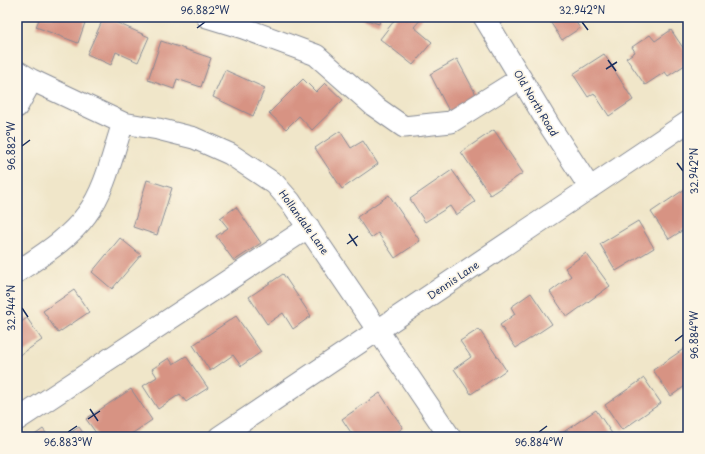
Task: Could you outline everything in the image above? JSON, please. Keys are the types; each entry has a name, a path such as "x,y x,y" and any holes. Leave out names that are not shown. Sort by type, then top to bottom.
{"street":[{"path":"207,17 243,28 316,55 374,106 404,128 451,122 521,78"},
{"name":"Old North Road","path":"484,17 590,188"},
{"path":"17,107 25,76"},
{"name":"Hollandale Lane","path":"25,76 123,122 158,128 194,138 230,154 275,184 290,201 309,227 450,437"},
{"path":"17,272 73,231 88,213 102,187 123,122"},
{"name":"Dennis Lane","path":"219,437 688,122"},
{"path":"17,420 309,227"}],"building":[{"path":"40,17 87,17 78,43 36,27"},
{"path":"104,17 149,37 138,62 116,52 111,65 87,54"},
{"path":"358,17 381,17 379,24"},
{"path":"397,17 423,17 414,27 432,42 413,65 380,39"},
{"path":"547,17 572,17 580,28 562,40"},
{"path":"671,30 688,55 688,63 668,76 665,72 645,85 626,58 635,52 632,47 650,35 655,41"},
{"path":"161,41 211,58 201,87 177,79 174,89 148,80"},
{"path":"604,54 633,100 609,116 594,93 588,97 573,74"},
{"path":"457,59 478,98 450,113 430,74"},
{"path":"225,70 265,88 253,116 213,97"},
{"path":"303,79 316,92 325,83 343,100 312,130 299,116 286,129 269,113"},
{"path":"494,130 523,173 490,195 461,152"},
{"path":"340,131 351,148 363,141 378,164 342,189 315,148"},
{"path":"452,170 475,202 456,215 450,206 425,222 410,199"},
{"path":"147,180 172,188 157,235 133,227"},
{"path":"688,187 688,227 669,239 651,212"},
{"path":"389,195 420,241 395,258 378,233 371,238 357,217"},
{"path":"236,207 261,243 234,261 216,236 228,228 220,218"},
{"path":"638,221 654,248 616,271 600,244"},
{"path":"120,238 141,255 112,289 92,272"},
{"path":"586,253 610,286 567,317 550,292 571,276 565,268"},
{"path":"283,274 311,316 293,329 283,313 267,324 249,297"},
{"path":"74,290 89,312 58,333 43,311"},
{"path":"531,293 552,324 516,348 500,325 515,314 511,307"},
{"path":"236,316 261,352 241,366 233,355 210,371 193,345"},
{"path":"27,318 42,340 17,357 17,325"},
{"path":"479,329 506,370 471,394 454,369 471,357 460,341"},
{"path":"688,346 688,384 671,396 653,370"},
{"path":"186,356 208,388 186,402 180,394 158,409 143,386 157,377 152,369 169,358 173,364"},
{"path":"644,378 661,403 622,430 605,405"},
{"path":"131,389 152,420 127,437 99,437 86,419"},
{"path":"380,393 403,428 389,437 354,437 342,419"},
{"path":"596,410 613,435 610,437 556,437"},
{"path":"79,427 86,437 63,437"},
{"path":"43,429 49,437 32,437"}]}
